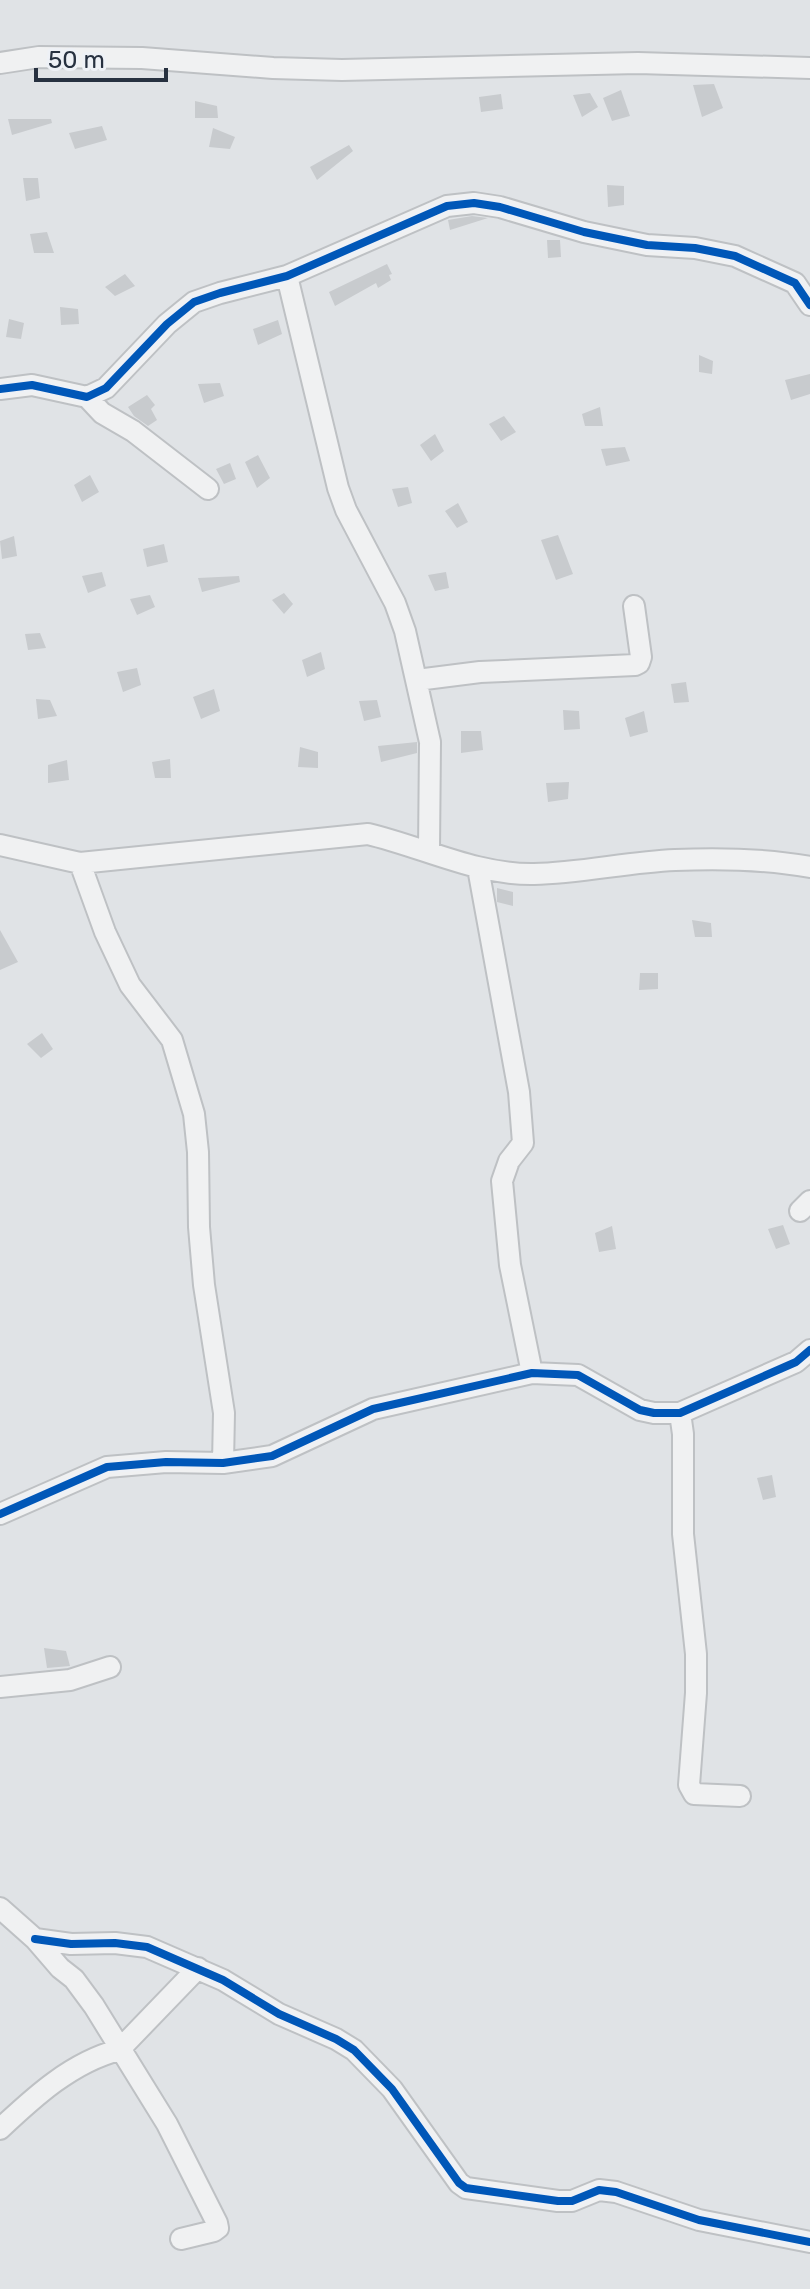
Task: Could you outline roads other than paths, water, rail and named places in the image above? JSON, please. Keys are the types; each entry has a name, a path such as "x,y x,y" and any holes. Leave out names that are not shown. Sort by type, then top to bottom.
{"street":[{"path":"0,63 39,57 142,58 342,70 638,63 810,68"},
{"path":"87,397 106,388 167,324 194,302 287,276 447,206 474,203 500,207 584,232 647,245 695,248 735,256 802,278 810,305"},
{"path":"287,276 338,488 346,510 395,603 417,680 430,742 429,851"},
{"path":"0,389 32,385 87,397 102,413 133,431 208,489"},
{"path":"417,680 480,672 635,665 641,657 634,606"},
{"path":"0,845 80,863 368,834 478,868 533,874 675,860 778,861 810,867"},
{"path":"80,863 105,932 130,985 172,1040 194,1114 204,1285 224,1413 223,1463"},
{"path":"478,868 519,1092 523,1143 509,1161 502,1181 510,1265 532,1373"},
{"path":"0,1514 107,1467 166,1462 223,1463 272,1456 373,1409 532,1373 578,1375 640,1410 680,1413 796,1362 810,1350"},
{"path":"680,1413 683,1434 683,1534 696,1654 689,1785 694,1794 740,1796"},
{"path":"0,1687 70,1680 110,1667"},
{"path":"0,1908 35,1939 82,1989 167,2124 217,2223 214,2231 181,2239"},
{"path":"35,1939 71,1944 115,1943 147,1947 223,1980 279,2014 336,2039 354,2050 392,2089 459,2183 466,2188 558,2201 572,2201 599,2190 616,2192 699,2220 810,2242"},
{"path":"0,2129 46,2088 104,2054 119,2050 198,1968"}]}
